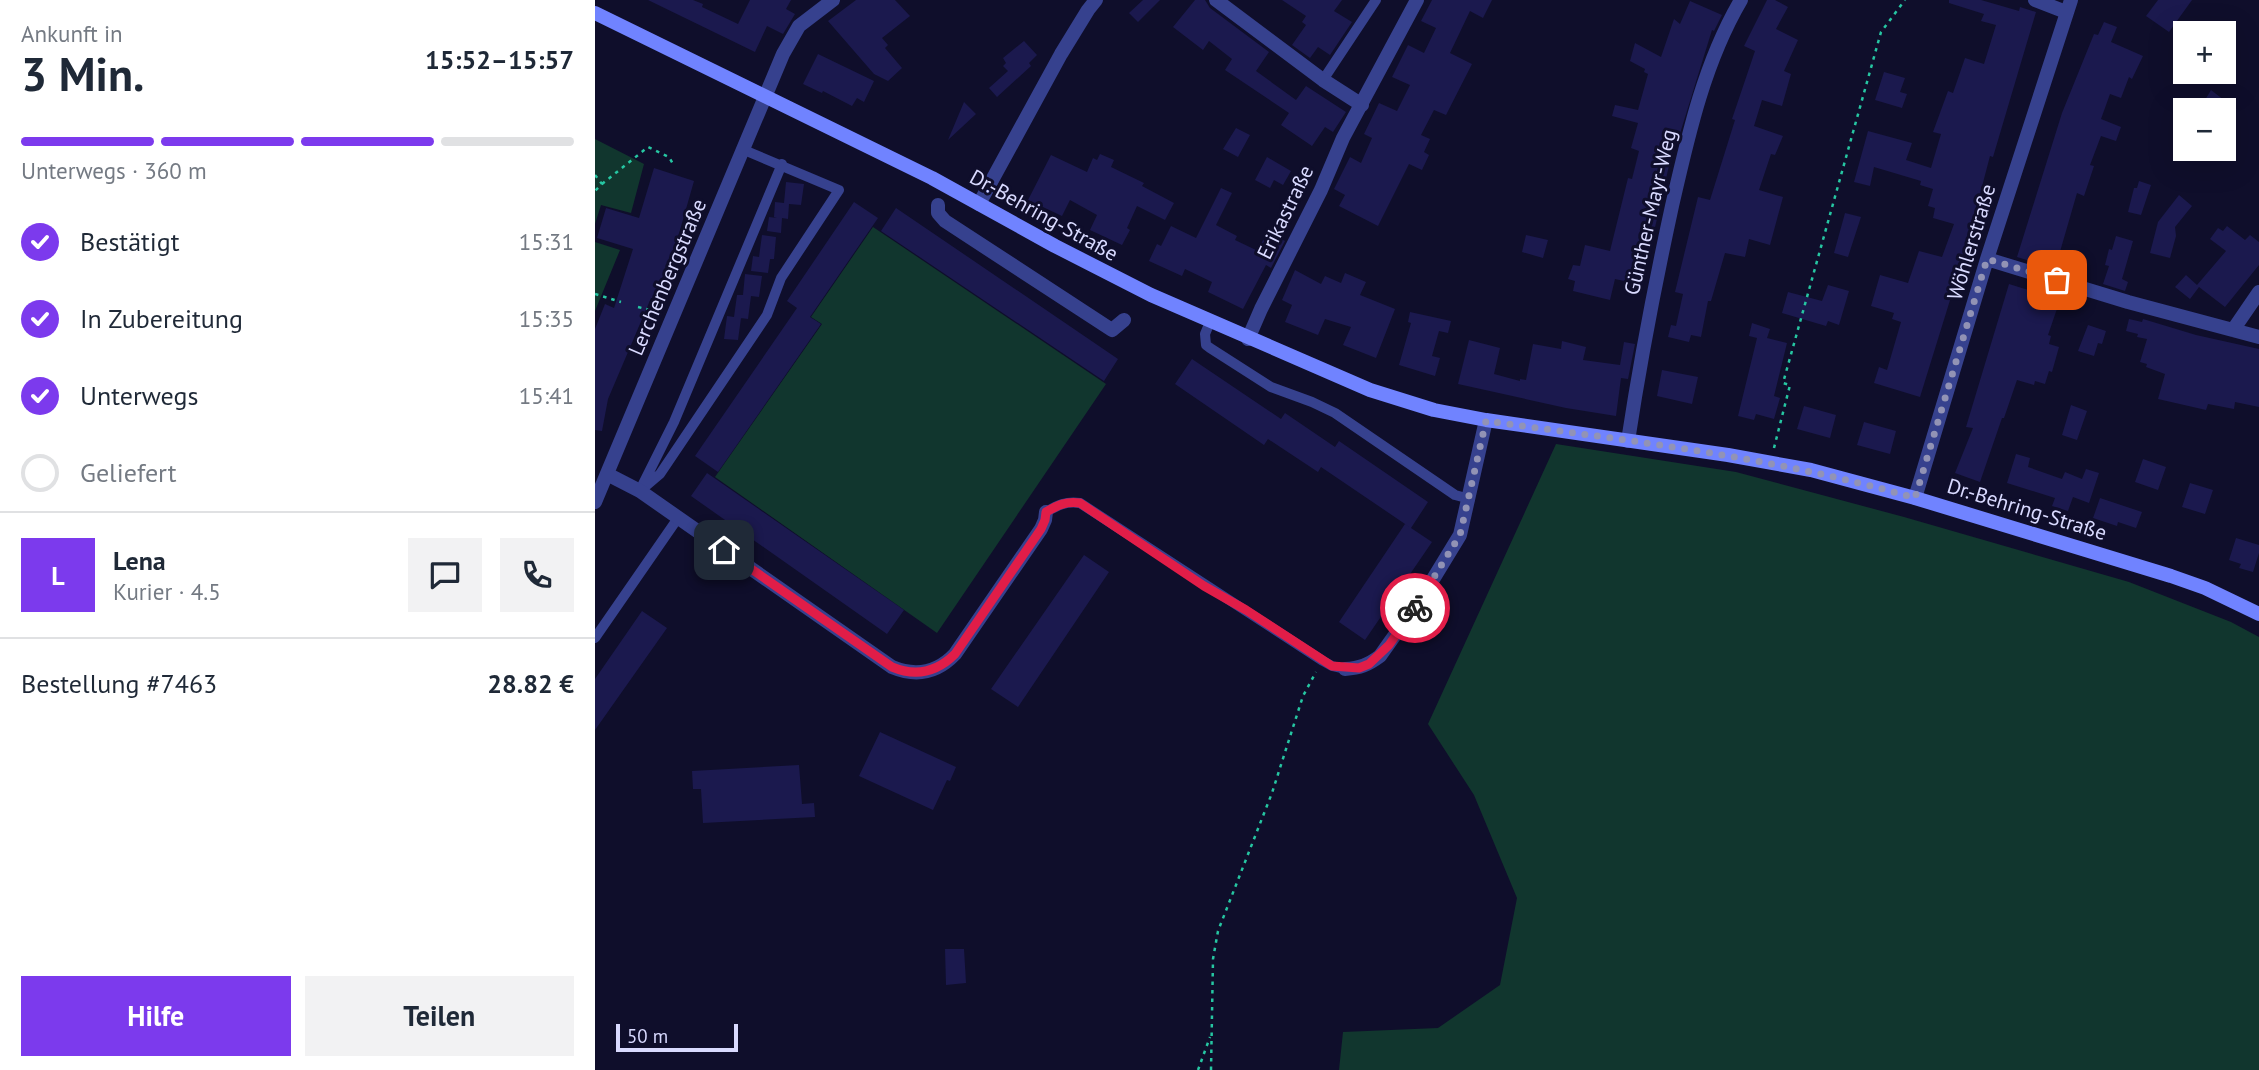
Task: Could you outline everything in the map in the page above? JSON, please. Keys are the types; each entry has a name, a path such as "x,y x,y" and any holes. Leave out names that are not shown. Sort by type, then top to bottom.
{"street":[{"name":"Lerchenbergstraße","path":"595,502 787,46 799,26 833,0"},
{"path":"979,204 1061,54 1096,0"},
{"path":"1216,0 1323,80 1362,105"},
{"name":"Erikastraße","path":"1248,339 1321,190 1343,138 1417,0"},
{"name":"Günther-Mayr-Weg","path":"1628,441 1652,295 1688,140 1712,62 1741,0"},
{"path":"2035,0 2068,6"},
{"name":"Wöhlerstraße","path":"1915,498 1987,259 2068,6"},
{"name":"Dr.-Behring-Straße","path":"595,12 947,186 1102,271 1248,339 1390,396 1434,410 1486,421 1771,462 1852,480 2171,576 2259,614"},
{"path":"938,205 938,213 945,221 1112,330 1124,320"},
{"path":"1987,259 2128,302 2259,337"},
{"path":"2233,330 2257,298"},
{"path":"1345,668 1359,668 1369,664 1389,645 1454,548 1464,523 1486,421"},
{"path":"607,474 640,491 883,662 912,673 932,670 955,654 1041,529 1046,512"}],"lane":[{"path":"1323,80 1376,0"},
{"path":"640,491 660,474 767,315 781,278 839,190 744,150"},
{"path":"640,491 674,422 782,164"},
{"path":"938,205 947,186"},
{"path":"1210,322 1205,334 1206,345 1210,348 1271,387 1335,413 1455,495 1470,499"},
{"path":"1046,512 1061,503 1080,503 1323,661 1345,668"},
{"path":"595,638 678,518"}],"path":[{"path":"1771,462 1790,385 1783,383 1881,32 1905,0"},
{"path":"595,191 648,147 669,157 673,164"},
{"path":"595,175 602,184"},
{"path":"595,294 621,302"},
{"path":"638,307 673,317"},
{"path":"1211,1070 1213,959 1219,931 1272,793 1303,696 1323,661"},
{"path":"1198,1070 1211,1034"}],"green space":[{"path":"595,139 644,164 631,213 601,205 595,224"},
{"path":"873,227 1106,384 937,633 715,477 822,324 811,317"},
{"path":"595,242 620,250 595,311"},
{"path":"1556,444 1736,472 1904,517 2129,582 2231,622 2259,637 2259,1070 1339,1070 1343,1032 1438,1028 1500,985 1517,898 1474,795 1428,724"}],"building":[{"path":"648,0 693,0 738,24 750,0 791,0 786,9 795,14 783,34 767,26 755,52"},
{"path":"856,0 895,0 910,16 882,38 888,45 885,48 902,68 888,81 874,74 828,21"},
{"path":"1143,0 1160,0 1138,22 1129,13"},
{"path":"1195,0 1205,0 1210,8 1269,52 1256,71 1296,100 1306,86 1346,112 1333,132 1325,127 1312,146 1281,125 1289,113 1225,70 1232,59 1209,41 1203,50 1173,27"},
{"path":"1282,0 1342,0 1334,11 1352,22 1330,55 1318,47 1310,58 1292,45 1306,25 1302,22 1306,16"},
{"path":"1432,0 1492,0 1483,18 1470,11 1450,53 1472,64 1446,115 1434,110 1421,135 1430,139 1424,152 1429,155 1422,170 1409,164 1378,226 1339,206 1345,195 1334,189 1350,157 1361,163 1372,138 1364,134 1379,103 1397,111 1410,85 1392,77 1408,45 1424,53 1436,28 1421,21"},
{"path":"1767,0 1775,0 1788,7 1776,29 1798,40 1784,71 1791,74 1782,106 1762,100 1754,126 1783,136 1775,155 1771,154 1759,190 1783,197 1770,245 1749,239 1745,257 1725,253 1711,301 1708,301 1701,337 1691,335 1689,342 1668,337 1671,325 1676,326 1683,294 1675,292 1698,197 1710,200 1735,120 1732,119 1755,51 1744,46"},
{"path":"1949,0 1981,0 2019,11 2020,7 2036,12 1993,157 1990,156 1964,255 1920,397 1874,383 1879,367 1887,370 1901,322 1892,319 1894,313 1871,306 1880,275 1908,283 1919,251 1942,257 1954,224 1933,218 1935,208 1928,206 1933,189 1920,185 1921,181 1874,167 1870,186 1854,182 1868,131 1912,143 1906,160 1931,168 1941,134 1933,132 1948,91 1953,93 1965,58 1984,64 1996,25 1981,21 1984,14 1949,3"},
{"path":"2158,0 2192,0 2177,21 2173,21 2169,32 2146,16"},
{"path":"1690,1 1722,15 1714,31 1712,30 1678,140 1675,139 1642,285 1615,279 1610,300 1573,291 1575,281 1568,279 1573,265 1580,266 1585,245 1610,251 1628,178 1632,179 1639,151 1631,148 1638,123 1612,116 1615,105 1638,110 1648,74 1644,72 1645,69 1630,61 1635,43 1661,57 1674,19 1680,24"},
{"path":"2104,22 2117,27 2111,42 2143,56 2132,79 2129,77 2121,98 2110,94 2101,119 2121,127 2116,141 2101,136 2090,165 2094,166 2084,196 2077,193 2055,269 2017,257 2062,113 2094,34 2098,35"},
{"path":"1024,41 1037,55 1029,63 1031,66 997,97 989,88 1008,71 1003,66 1006,63 1003,58"},
{"path":"818,54 874,81 864,102 857,98 852,106 803,84"},
{"path":"1884,72 1905,78 1900,92 1907,94 1902,108 1875,100"},
{"path":"2211,90 2221,98 2206,98"},
{"path":"964,102 976,114 948,140"},
{"path":"1236,128 1250,135 1238,157 1223,149"},
{"path":"1100,154 1114,160 1111,167 1144,183 1142,186 1174,203 1165,220 1137,206 1122,245 1090,230 1097,215 1070,200 1062,216 1028,200 1051,155 1087,172 1093,158 1097,160"},
{"path":"1267,157 1291,171 1283,185 1274,180 1270,188 1255,180"},
{"path":"654,168 694,181 660,300 651,298 608,399 602,431 595,430 595,329 605,304 614,308 633,249 597,238 606,208 639,218"},
{"path":"2139,181 2151,185 2141,215 2128,212 2134,188 2137,188"},
{"path":"786,182 804,184 801,205 789,204 788,219 782,218 781,233 767,231 769,217 777,218 774,217 775,202 784,203"},
{"path":"1221,188 1232,193 1216,225 1237,236 1235,240 1258,251 1263,240 1273,245 1277,237 1285,241 1271,268 1266,265 1243,309 1208,292 1212,282 1185,269 1182,276 1149,261 1157,244 1161,246 1171,226 1196,238"},
{"path":"2179,195 2192,206 2175,227 2176,236 2170,258 2150,253 2158,222"},
{"path":"854,202 878,218 810,317 821,324 718,472 695,456 797,308 787,301"},
{"path":"896,208 1118,359 1104,381 881,231"},
{"path":"1845,213 1861,217 1848,257 1834,253"},
{"path":"2227,226 2245,240 2250,235 2259,242 2259,265 2225,307 2199,287 2190,299 2175,287 2186,275 2197,285 2226,251 2210,239 2218,228 2223,231"},
{"path":"762,235 776,237 774,259 770,259 768,273 751,271 753,256 759,257"},
{"path":"1526,235 1548,240 1543,258 1522,252"},
{"path":"2116,236 2133,241 2122,279 2128,282 2125,291 2103,284 2109,266 2105,265 2109,249 2112,250"},
{"path":"1295,270 1321,284 1325,276 1341,283 1345,273 1366,282 1360,295 1395,309 1376,358 1343,345 1351,327 1325,319 1318,335 1285,322 1292,305 1282,300"},
{"path":"745,274 762,276 759,297 751,296 748,319 734,317 737,295 743,295"},
{"path":"2009,284 2060,300 2048,335 2051,336 2049,344 2059,347 2052,372 2049,371 2045,384 2035,381 2034,385 2017,380 1980,482 1955,473 1973,428 1966,427"},
{"path":"1828,285 1849,291 1839,325 1828,321 1826,326 1782,313 1788,292 1822,301"},
{"path":"1410,312 1451,321 1448,333 1439,331 1432,356 1440,358 1435,376 1399,365 1411,323 1408,322"},
{"path":"727,316 741,318 738,340 724,339"},
{"path":"2129,319 2142,322 2143,319 2196,335 2259,349 2259,407 2235,402 2234,409 2208,404 2206,410 2158,399 2165,374 2140,362 2147,339 2126,331"},
{"path":"1752,323 1770,329 1767,338 1787,343 1774,396 1780,398 1774,419 1756,414 1754,420 1738,416 1757,338 1749,336"},
{"path":"2088,325 2106,331 2094,356 2078,351"},
{"path":"1469,340 1500,348 1494,374 1520,381 1526,380 1533,344 1561,349 1562,341 1586,347 1583,360 1620,365 1624,342 1635,344 1628,379 1621,378 1616,416 1458,384"},
{"path":"1192,359 1281,419 1285,413 1335,447 1339,441 1428,502 1411,528 1321,467 1318,472 1268,439 1264,445 1175,384"},
{"path":"1662,370 1698,377 1692,404 1657,396"},
{"path":"2071,405 2087,411 2077,440 2062,435"},
{"path":"1804,406 1836,415 1830,438 1797,429"},
{"path":"1864,422 1896,431 1890,454 1857,445"},
{"path":"2016,454 2030,458 2028,467 2062,479 2065,472 2082,479 2086,469 2099,473 2089,503 2073,497 2068,511 2052,506 2055,498 2007,483"},
{"path":"2143,459 2166,467 2158,490 2135,482"},
{"path":"707,473 904,610 887,634 691,496"},
{"path":"2190,483 2213,490 2205,514 2182,507"},
{"path":"2100,498 2142,512 2136,528 2118,522 2117,526 2093,518"},
{"path":"1405,524 1432,542 1365,640 1339,622"},
{"path":"2236,538 2259,545 2253,572 2239,568 2241,564 2229,560"},
{"path":"1084,555 1109,572 1018,707 991,689"},
{"path":"642,611 667,628 595,730 595,679"},
{"path":"880,732 956,767 933,810 859,776"},
{"path":"799,765 802,804 814,803 815,817 703,823 701,789 693,789 692,771"},
{"path":"945,949 964,949 966,983 946,985"}],"way so far":[{"path":"1415,608 1460,535 1486,421 1771,462 1852,480 1915,498 1987,259 2057,280"}],"route":[{"path":"724,550 892,667 912,673 932,670 955,654 1041,529 1046,512 1070,501 1080,503 1204,586 1332,666 1359,668 1369,664 1380,656 1415,608"}]}
